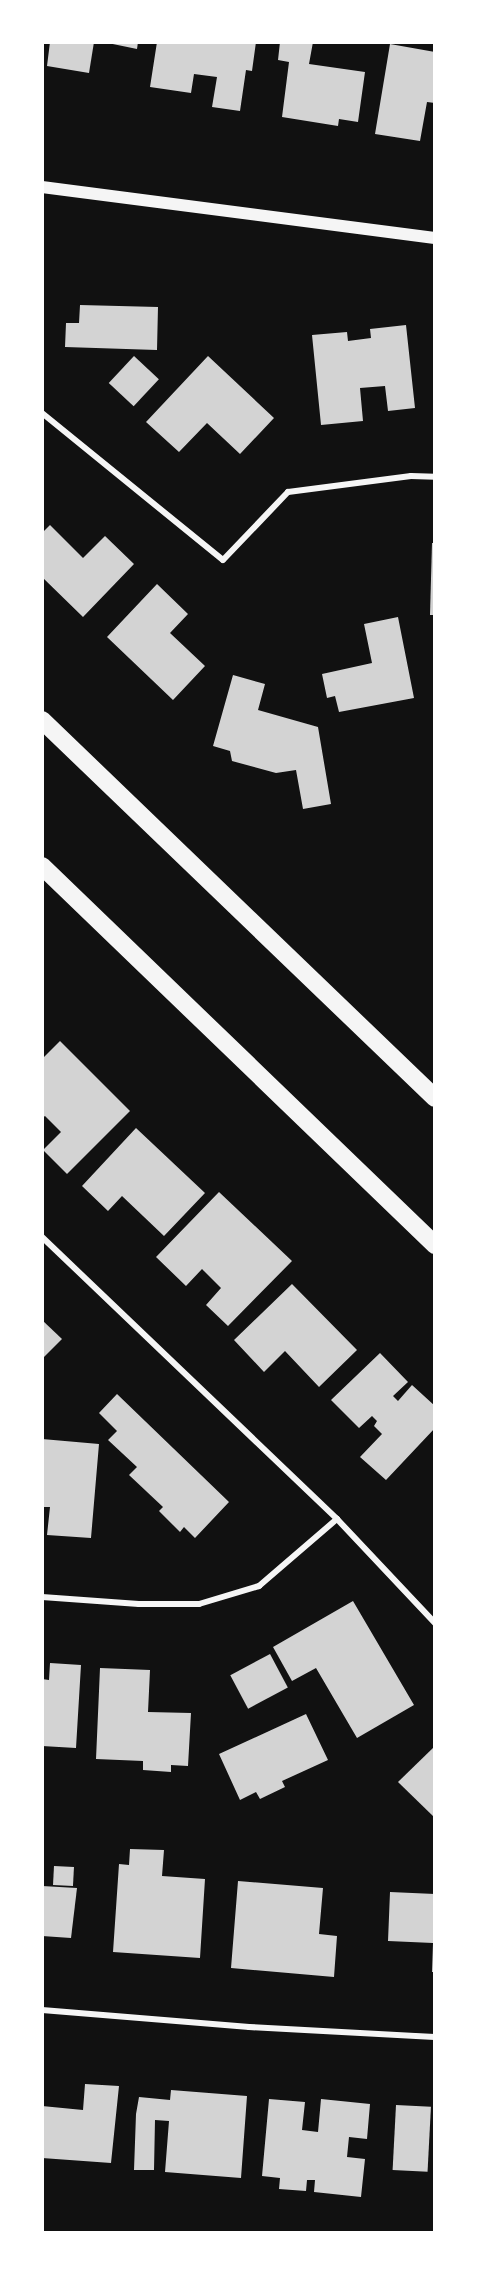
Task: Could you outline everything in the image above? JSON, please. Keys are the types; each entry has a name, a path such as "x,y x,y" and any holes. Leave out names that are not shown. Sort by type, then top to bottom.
{"highway":[{"path":"42,720 435,1098"},
{"path":"42,866 435,1245"}],"main road":[{"path":"42,187 435,238"}],"street":[{"path":"42,413 224,560 288,492 411,476 435,477"},
{"path":"42,1237 337,1519 435,1623"},
{"path":"42,1597 139,1604 199,1604 258,1586 337,1519"},
{"path":"42,2010 249,2027 435,2037"}],"building":[{"path":"50,42 94,42 89,73 47,66"},
{"path":"103,42 138,42 137,49"},
{"path":"157,42 256,42 252,71 246,70 240,111 212,107 217,77 194,74 191,93 150,87"},
{"path":"280,42 313,42 309,64 365,72 358,122 339,119 338,126 282,117 289,62 278,60"},
{"path":"390,44 435,52 435,103 427,102 420,141 375,134"},
{"path":"80,305 158,307 157,350 65,347 66,323 79,323"},
{"path":"406,325 415,408 388,411 385,386 360,388 363,421 321,425 312,335 347,332 348,341 371,338 370,329"},
{"path":"134,356 159,379 134,406 109,383"},
{"path":"208,356 274,418 240,454 207,423 179,452 146,422"},
{"path":"50,525 83,558 105,536 134,564 83,617 42,577 42,533"},
{"path":"432,543 435,543 435,615 430,615"},
{"path":"157,584 188,614 170,633 205,666 173,700 107,637"},
{"path":"398,617 414,698 339,712 335,696 327,698 322,674 372,663 364,624"},
{"path":"233,675 265,684 258,710 318,727 331,804 303,809 296,770 276,773 232,761 230,751 213,746"},
{"path":"60,1041 130,1111 67,1174 43,1150 61,1132 45,1116 42,1118 42,1059"},
{"path":"136,1128 205,1193 164,1236 122,1196 108,1211 82,1186"},
{"path":"219,1192 292,1261 228,1326 206,1305 221,1288 202,1269 186,1286 156,1257"},
{"path":"292,1284 357,1350 319,1387 285,1351 264,1372 234,1340"},
{"path":"42,1320 62,1339 42,1359"},
{"path":"380,1353 408,1382 393,1396 398,1401 412,1385 435,1406 435,1428 386,1480 360,1457 382,1434 374,1426 377,1421 372,1416 359,1428 331,1400"},
{"path":"117,1394 229,1502 195,1538 184,1527 180,1532 159,1511 163,1507 129,1475 137,1467 108,1440 117,1431 99,1413"},
{"path":"42,1439 99,1444 91,1538 47,1535 50,1507 42,1507"},
{"path":"353,1601 414,1705 357,1738 316,1668 292,1681 273,1647"},
{"path":"270,1654 288,1688 248,1709 230,1675"},
{"path":"50,1663 81,1665 76,1748 42,1746 42,1679 49,1680"},
{"path":"100,1668 150,1670 148,1712 191,1713 188,1766 171,1765 171,1772 143,1770 143,1761 96,1759"},
{"path":"306,1714 328,1760 282,1781 285,1787 260,1799 256,1792 240,1800 219,1754"},
{"path":"435,1746 435,1818 398,1782"},
{"path":"130,1849 164,1850 162,1876 205,1879 200,1958 113,1952 119,1864 129,1865"},
{"path":"54,1866 74,1867 73,1886 53,1885"},
{"path":"238,1881 323,1888 319,1934 337,1936 334,1977 231,1968"},
{"path":"42,1886 77,1888 71,1938 42,1936"},
{"path":"390,1892 435,1894 435,1972 432,1972 433,1943 388,1941"},
{"path":"85,2084 119,2086 111,2163 42,2158 42,2106 83,2110"},
{"path":"171,2090 247,2096 241,2178 165,2172 169,2121 155,2120 154,2170 134,2170 136,2114 139,2097 170,2100"},
{"path":"269,2099 305,2102 302,2130 318,2132 321,2099 370,2104 367,2139 349,2137 347,2157 365,2159 361,2197 314,2192 315,2180 307,2180 306,2191 279,2189 280,2178 262,2176"},
{"path":"396,2105 431,2107 428,2172 393,2170"}]}
